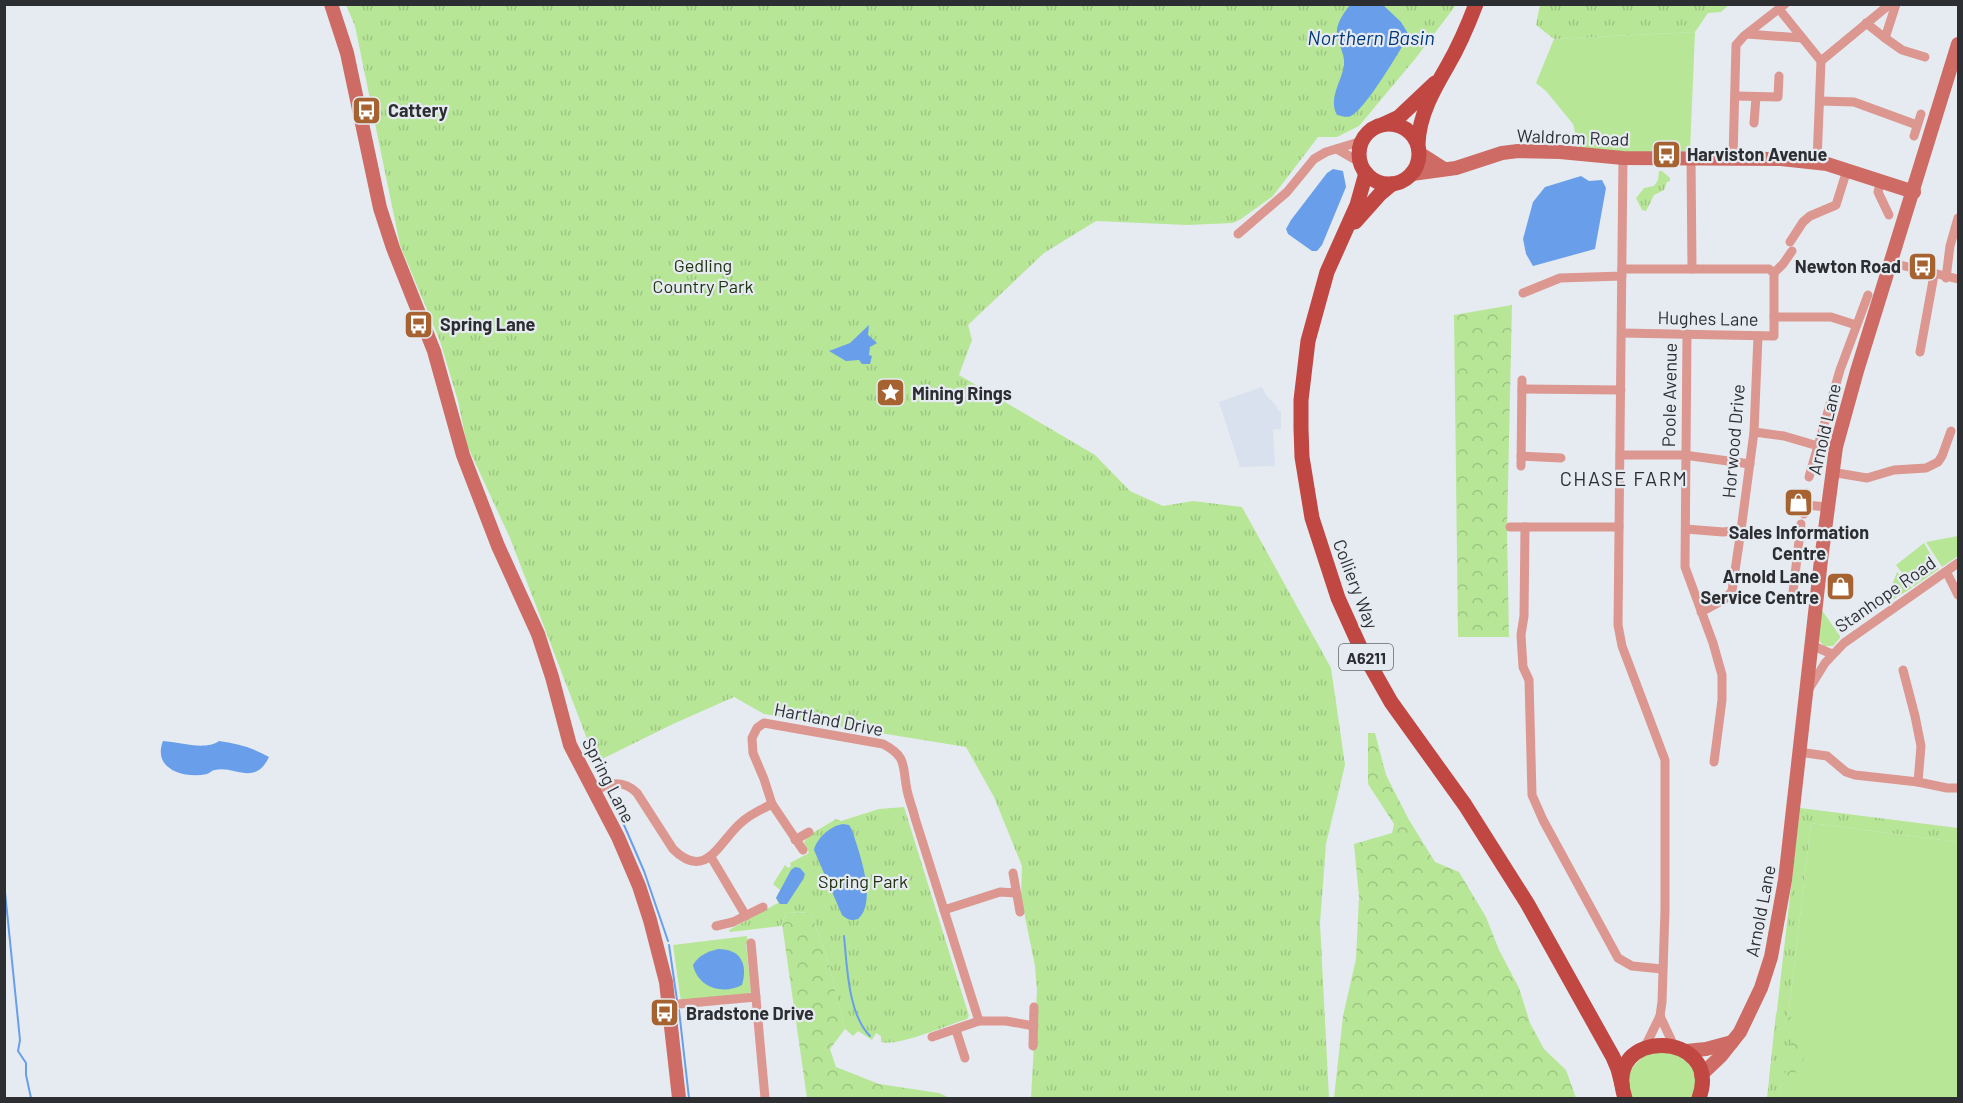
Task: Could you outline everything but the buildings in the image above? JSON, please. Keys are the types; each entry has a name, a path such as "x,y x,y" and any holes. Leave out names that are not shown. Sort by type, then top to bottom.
{"main road":[{"path":"1437,81 1399,117 1369,132 1362,141 1359,151 1364,168 1376,181 1392,184 1401,182 1412,174 1418,163 1420,123 1437,81 1463,36 1476,4"},
{"path":"1381,125 1401,126 1413,135 1419,149"},
{"name":"Colliery Way","path":"1364,168 1357,205 1327,272 1314,316 1308,341 1301,400 1302,457 1306,486 1323,558 1361,649 1391,702 1465,805 1496,853 1554,950 1618,1069 1623,1092"},
{"name":"Colliery Way","path":"1343,235 1392,184"},
{"name":"Colliery Way","path":"1597,1031 1619,1051 1630,1053 1659,1044 1680,1049"},
{"path":"1623,1092 1623,1073 1642,1049"},
{"path":"1680,1049 1694,1060 1702,1090"}],"street":[{"name":"Spring Lane","path":"331,4 347,53 379,204 393,248 434,351 464,455 498,546 538,634 570,745 618,837 639,886 650,920 666,982 679,1098"},
{"path":"1821,61 1890,4"},
{"path":"1885,38 1896,4"},
{"path":"1733,158 1736,45 1782,7 1802,38 1821,61 1816,162"},
{"path":"1866,23 1902,50 1925,57"},
{"path":"1747,34 1802,38"},
{"name":"Arnold Lane","path":"1702,1090 1747,1019 1761,988 1771,957 1785,880 1818,579 1836,447 1959,44"},
{"path":"1736,96 1778,97 1779,76"},
{"path":"1754,123 1756,97"},
{"path":"1820,101 1854,102 1917,125"},
{"path":"1914,136 1921,114"},
{"path":"1238,234 1287,192 1314,159 1326,152 1362,141"},
{"path":"1337,149 1364,168"},
{"path":"1419,149 1444,169"},
{"name":"Waldrom Road","path":"1412,174 1467,166 1502,153 1518,151 1623,158 1733,158 1816,162 1881,180 1914,192"},
{"path":"1623,158 1618,625 1620,639 1665,760 1665,910 1660,1016 1642,1049"},
{"path":"1691,158 1692,269"},
{"path":"1847,170 1836,205 1810,216 1803,222 1783,264 1774,273 1774,316 1831,317 1856,325"},
{"path":"1881,180 1878,192 1889,215"},
{"path":"1946,278 1950,246 1959,218"},
{"path":"1892,263 1946,278 1959,279"},
{"path":"1523,292 1560,278 1622,272 1769,269 1774,273"},
{"path":"1919,352 1935,275"},
{"path":"1809,477 1856,325 1868,295"},
{"name":"Hughes Lane","path":"1622,333 1774,336 1774,316"},
{"name":"Poole Avenue","path":"1687,334 1684,455 1685,567 1722,675 1723,686 1714,762"},
{"name":"Horwood Drive","path":"1701,612 1725,599 1732,591 1754,432 1758,336"},
{"path":"1561,458 1521,461 1522,384 1621,390"},
{"path":"1831,472 1867,478 1894,470 1926,468 1938,462 1951,431"},
{"path":"1754,432 1784,436 1818,446"},
{"path":"1620,455 1684,455 1750,464"},
{"path":"1793,592 1807,493"},
{"path":"1803,514 1827,507"},
{"path":"1510,527 1619,527"},
{"path":"1524,527 1524,616 1521,635 1523,667 1529,680 1532,795 1539,814 1618,958 1632,966 1662,969"},
{"path":"1686,529 1723,532 1741,530"},
{"name":"Stanhope Road","path":"1806,697 1832,654 1844,643 1959,563"},
{"path":"1947,573 1959,595"},
{"path":"1795,576 1818,579"},
{"name":"Stanhope Road","path":"1811,645 1832,654"},
{"path":"1903,670 1916,716 1921,747 1918,782"},
{"name":"Hartland Drive","path":"772,804 765,779 753,753 752,738 757,728 764,723 883,744 896,751 905,765 907,790 912,809 979,1021"},
{"path":"1799,752 1827,756 1846,772 1856,775 1959,788"},
{"path":"594,792 611,783 627,784 637,793 673,849 679,855 692,860 711,857 742,821 772,804 803,850"},
{"path":"795,840 809,832"},
{"path":"711,857 746,916"},
{"path":"1013,873 1020,912"},
{"path":"944,910 1000,892 1016,893"},
{"path":"716,926 733,922 763,907"},
{"path":"751,943 765,1098"},
{"path":"669,1005 756,997"},
{"path":"1033,1046 1034,1007"},
{"path":"1660,1016 1680,1049 1706,1049 1732,1042"},
{"path":"932,1037 979,1021 1006,1021 1034,1026"},
{"path":"956,1030 965,1058"}],"shaded area":[{"path":"1262,387 1278,411 1281,411 1281,429 1273,430 1275,466 1240,467 1219,402"}],"green space":[{"path":"1540,4 1729,5 1721,12 1708,13 1695,32 1554,39 1536,25"},
{"name":"Gedling Country Park","path":"346,5 1456,5 1359,126 1337,137 1318,137 1273,196 1241,219 1233,223 1187,225 1096,221 1044,253 968,325 972,340 959,375 1095,455 1130,491 1163,506 1193,501 1242,507 1331,668 1345,765 1326,844 1320,923 1329,1098 1031,1098 1037,991 1035,966 1021,897 1022,866 994,797 966,747 764,714 734,697 596,762 510,538 467,445 458,401 440,341 400,245 355,26"},
{"path":"1695,32 1690,151 1625,152 1579,147 1573,124 1546,91 1536,83 1554,39"},
{"path":"1659,171 1670,178 1670,181 1667,182 1664,190 1654,195 1646,211 1642,210 1636,198 1644,188 1654,186 1658,180"},
{"path":"1512,305 1507,531 1509,637 1458,637 1454,315"},
{"path":"1958,536 1958,556 1942,567 1926,542"},
{"path":"1924,543 1939,569 1913,587 1896,565"},
{"path":"1897,572 1912,588 1885,604"},
{"path":"1821,609 1840,636 1833,646 1824,646 1817,638"},
{"path":"1368,733 1375,733 1386,775 1409,820 1435,862 1459,872 1486,917 1499,950 1519,988 1530,1023 1544,1049 1566,1070 1576,1098 1334,1098 1343,1016 1356,959 1359,897 1354,844 1392,833 1394,824 1368,784"},
{"name":"Spring Park","path":"904,807 969,1016 967,1019 923,1035 889,1043 881,1042 881,1036 876,1033 872,1040 858,1031 853,1036 845,1029 827,958 811,913 786,912 781,926 730,932 729,930 778,903 776,898 780,890 773,884 785,865 788,868 791,866 790,863 809,853 804,842 811,834 836,819 841,821 879,809"},
{"path":"1800,808 1958,828 1958,842 1811,823 1788,1018 1791,1040 1789,1059 1777,1098 1767,1098"},
{"path":"1811,823 1958,842 1958,1098 1777,1098 1788,1066 1788,1018"},
{"path":"786,912 811,913 827,958 845,1029 830,1049 836,1067 879,1084 939,1093 950,1098 807,1098 782,924"},
{"path":"747,936 751,991 749,995 681,1002 673,945"},
{"path":"1776,1013 1790,1015 1807,1054 1789,1083 1769,1080"},
{"path":"1649,1051 1672,1051 1691,1065 1696,1075 1694,1098 1630,1098 1627,1083 1630,1072"}],"water":[{"name":"Northern Basin","path":"1350,5 1383,5 1401,22 1409,35 1365,102 1358,111 1346,117 1337,115 1334,97 1344,66 1337,30 1340,20"},
{"path":"1333,169 1343,171 1346,187 1322,245 1317,251 1312,251 1288,234 1286,229 1327,173"},
{"path":"1581,176 1589,181 1602,180 1606,188 1595,249 1533,266 1526,254 1523,239 1533,202 1545,187"},
{"path":"869,325 868,335 877,343 870,347 869,355 872,356 870,364 862,364 859,360 846,361 829,351 850,343"},
{"path":"163,741 200,746 219,741 251,749 269,757 263,766 251,773 222,769 207,774 189,775 172,770 166,765 161,751"},
{"path":"843,824 849,825 852,830 867,889 864,911 858,919 853,920 842,915 814,850 825,833"},
{"path":"795,867 800,868 805,874 787,904 780,904 776,898 791,870"},
{"path":"718,949 732,952 741,959 744,971 742,985 719,989 706,984 696,973 693,965 698,959"}],"waterway":[{"path":"621,818 644,871 668,941"},
{"path":"4,882 20,1040 18,1051 26,1063 31,1098"},
{"path":"844,936 853,1003 863,1027 870,1036"},
{"path":"669,945 677,1000"},
{"path":"679,1010 689,1098"}],"place":[{"name":"Cattery","path":"367,110"},
{"name":"Harviston Avenue","path":"1666,154"},
{"name":"Newton Road","path":"1922,266"},
{"name":"Spring Lane","path":"419,324"},
{"name":"Mining Rings","path":"891,393"},
{"name":"Sales Information Centre","path":"1799,503"},
{"name":"Arnold Lane Service Centre","path":"1840,586"},
{"name":"Bradstone Drive","path":"665,1013"}],"district":[{"name":"CHASE FARM","path":"1624,478"}]}
